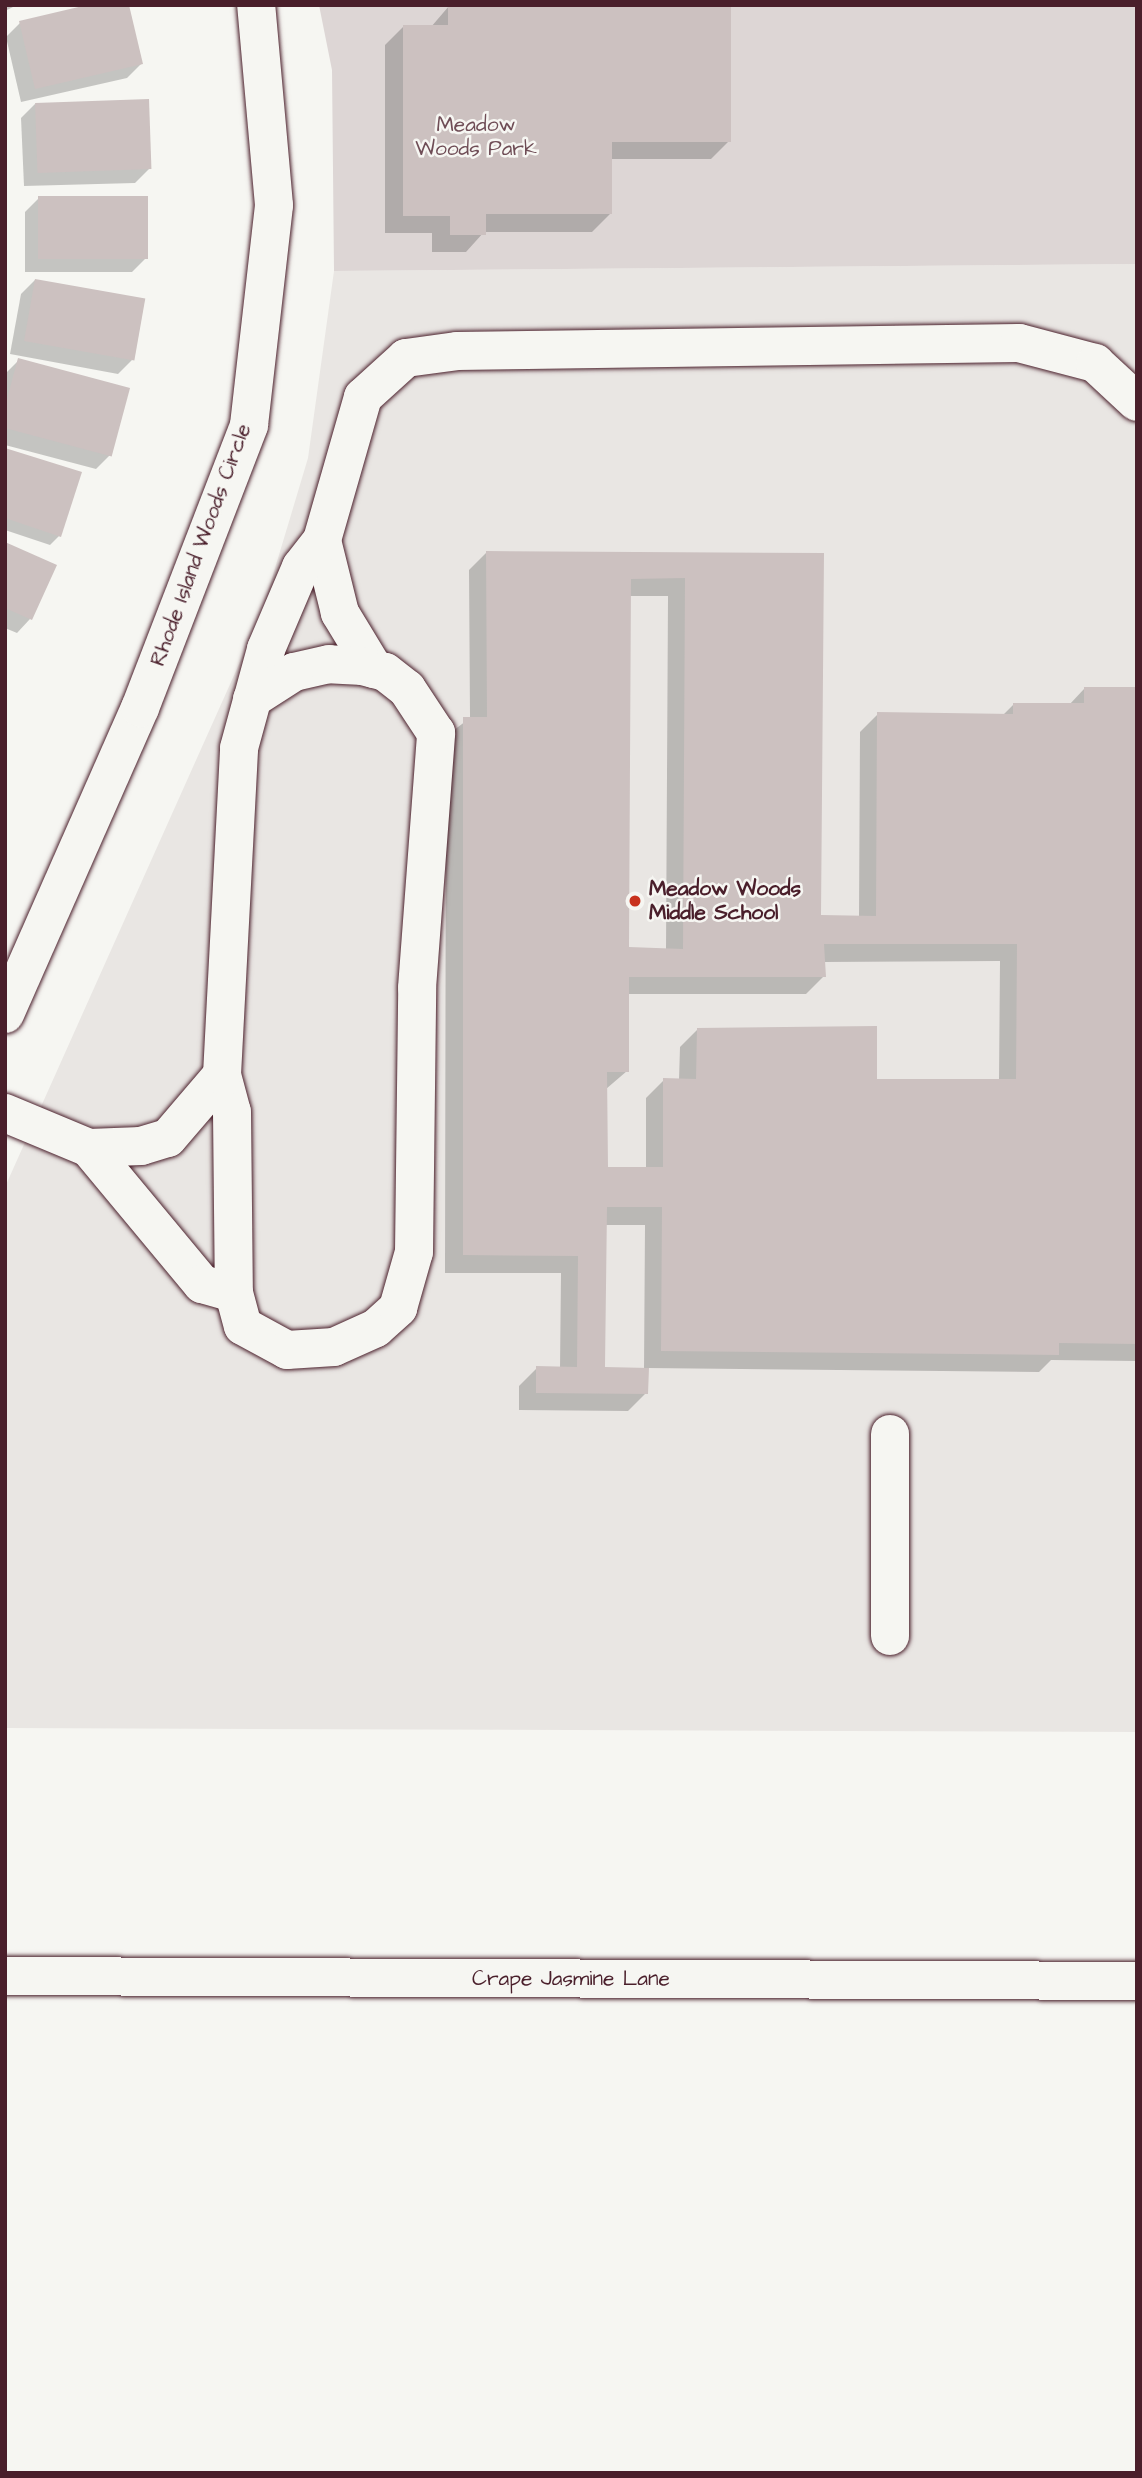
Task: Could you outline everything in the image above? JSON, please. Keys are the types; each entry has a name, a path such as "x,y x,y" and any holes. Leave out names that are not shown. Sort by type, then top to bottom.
{"street":[{"name":"Rhode Island Woods Circle","path":"5,1014 140,708 249,425 274,205 256,5"},
{"path":"252,699 295,672 329,664 374,669 407,689 436,733 417,988 410,1279 398,1308 376,1328 311,1350 287,1350 256,1338 243,1326 234,1293 232,1112 222,1075 234,784 252,699 301,567 322,540 363,397 406,358 427,353 1019,343 1095,363 1137,402"},
{"path":"322,540 340,613 374,669"},
{"path":"5,1112 89,1148 141,1146 168,1138 222,1075"},
{"path":"89,1148 202,1284 234,1293"},
{"path":"890,1434 890,1636"},
{"name":"Crape Jasmine Lane","path":"5,1976 1137,1981"}],"shaded area":[{"name":"Meadow Woods Middle School","path":"1137,264 1137,1732 5,1728 5,1187 261,615 308,458 334,271"}],"green space":[{"name":"Meadow Woods Park","path":"319,5 1137,5 1137,264 334,271 332,70"}],"building":[{"path":"87,5 129,5 143,64 35,89 19,21"},
{"path":"448,5 731,5 731,142 612,142 612,214 486,214 486,235 450,235 450,216 403,216 403,25 448,25"},
{"path":"149,99 151,169 38,173 35,103"},
{"path":"38,196 148,196 148,259 38,259"},
{"path":"35,279 145,298 134,360 24,341"},
{"path":"18,358 130,388 112,457 5,428 5,407"},
{"path":"5,448 82,472 61,537 5,518"},
{"path":"5,542 57,565 32,620 5,608"},
{"path":"486,551 824,553 821,915 876,916 877,712 1013,714 1013,703 1084,703 1084,687 1137,687 1137,1344 1059,1343 1059,1355 661,1351 662,1207 607,1207 605,1367 649,1368 648,1394 536,1393 536,1366 577,1367 578,1256 463,1255 463,717 487,717","holes":["685,578 683,949 629,947 631,579","824,944 1017,944 1016,1079 877,1079 877,1026 697,1028 696,1079 663,1078 663,1167 608,1167 607,1072 629,1072 629,977 826,977"]}],"place":[{"name":"Meadow Woods Middle School","path":"635,901"}]}
